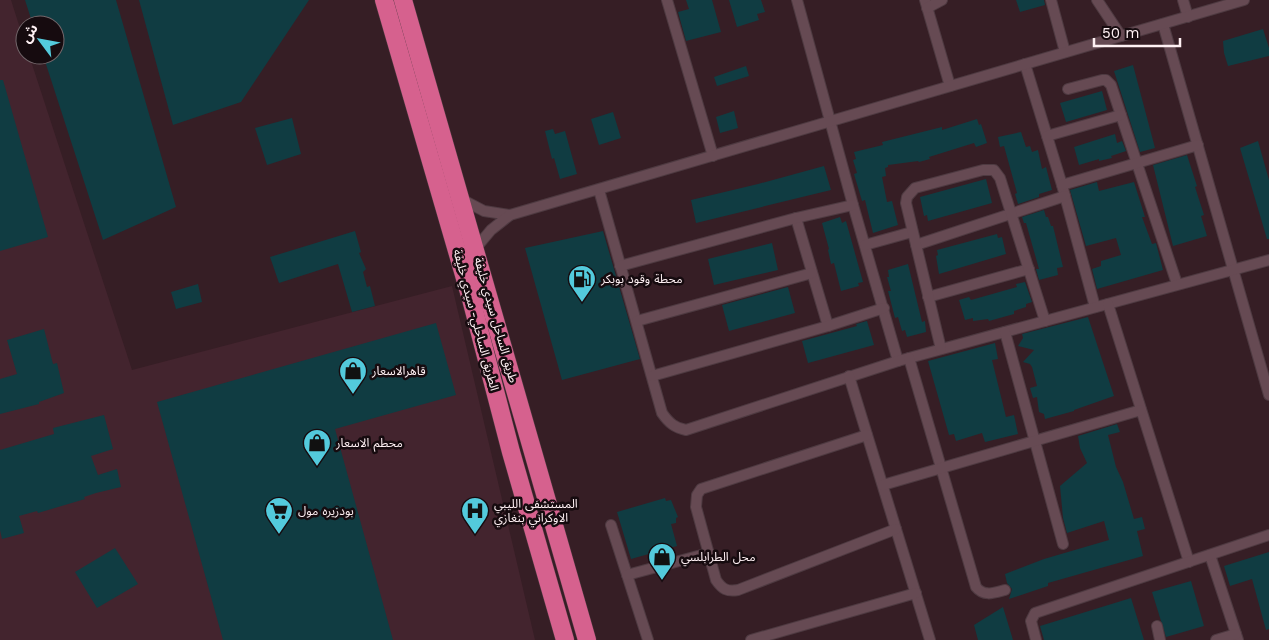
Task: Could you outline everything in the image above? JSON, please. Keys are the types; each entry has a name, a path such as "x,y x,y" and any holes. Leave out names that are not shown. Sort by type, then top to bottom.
{"highway":[{"name":"الطريق الساحلي- سيدي خليفة","path":"384,0 471,299 511,452 565,640"},
{"name":"طريق الساحل سيدي خليفة","path":"403,0 587,640"}],"street":[{"path":"667,0 713,156"},
{"path":"797,0 832,122 853,205 884,308 941,469 976,587 984,594 1005,590"},
{"path":"942,0 926,4 950,86"},
{"path":"1051,0 1065,52"},
{"path":"1097,0 1121,36"},
{"path":"1183,0 1188,16"},
{"path":"475,249 491,230 510,215 1244,0"},
{"path":"1163,24 1269,395"},
{"path":"1025,64 1095,307"},
{"path":"1068,89 1106,80 1111,85 1177,284"},
{"path":"1047,136 1120,114"},
{"path":"916,245 1012,213 1136,163 1198,144"},
{"path":"941,349 906,203 915,188 988,169 998,174 1045,321"},
{"path":"599,190 662,413 668,422 677,428 686,430 697,428 850,376 941,349 1269,260"},
{"path":"461,199 484,211 510,215"},
{"path":"620,266 796,218 853,205"},
{"path":"796,218 828,326"},
{"path":"865,245 912,232"},
{"path":"928,297 1029,269"},
{"path":"637,321 812,273"},
{"path":"1108,304 1189,562"},
{"path":"652,376 828,326 884,308"},
{"path":"1005,332 1063,544"},
{"path":"850,376 930,640"},
{"path":"883,485 1141,410"},
{"path":"868,435 701,489 697,494 696,507 716,580 720,586 732,591 896,529"},
{"path":"612,525 648,640"},
{"path":"1036,640 1031,621 1035,613 1269,536"},
{"path":"627,575 709,553"},
{"path":"1210,555 1237,637 1216,640"},
{"path":"751,640 916,593"},
{"path":"1157,626 1160,640"}],"shaded area":[{"path":"0,0 11,0 16,15 15,65 32,65 132,370 452,286 535,640 0,640"}],"building":[{"path":"25,0 116,0 176,207 103,240 46,65 65,65 65,15 30,15"},
{"path":"139,0 309,0 241,102 173,125"},
{"path":"686,0 712,0 721,32 686,41 678,12 689,9"},
{"path":"729,0 761,0 765,12 757,14 759,20 737,27"},
{"path":"1016,0 1044,0 1045,5 1020,12"},
{"path":"1263,29 1269,48 1269,56 1228,66 1223,41"},
{"path":"1133,65 1155,148 1140,152 1114,71"},
{"path":"746,66 749,76 717,86 714,77"},
{"path":"0,80 3,80 48,237 0,251"},
{"path":"1102,91 1107,110 1066,122 1060,103"},
{"path":"734,111 738,128 720,133 716,117"},
{"path":"613,112 621,138 599,145 591,119"},
{"path":"292,118 301,154 267,165 255,128"},
{"path":"977,119 979,125 981,124 987,143 976,147 974,143 929,157 930,159 888,165 885,168 886,176 882,177 887,202 892,201 898,225 873,233 865,200 862,201 854,174 857,173 853,160 856,159 854,152 883,145 882,142 942,127 942,130"},
{"path":"553,129 555,134 565,131 577,174 560,179 554,158 552,159 545,131"},
{"path":"1021,132 1026,147 1030,146 1032,152 1038,150 1042,169 1046,167 1052,190 1039,194 1039,197 1018,204 1015,194 1017,193 1004,146 1000,147 998,137"},
{"path":"1115,134 1117,143 1122,141 1126,151 1111,156 1112,158 1099,161 1099,159 1079,165 1074,147"},
{"path":"1258,141 1269,180 1269,239 1267,239 1240,148"},
{"path":"1187,155 1197,186 1195,187 1204,215 1201,216 1207,236 1173,246 1153,165"},
{"path":"824,166 831,190 696,223 691,200"},
{"path":"986,179 992,203 928,221 927,215 924,216 920,197"},
{"path":"1097,182 1099,191 1134,182 1145,217 1142,217 1152,244 1156,243 1163,270 1097,289 1092,269 1101,266 1101,261 1121,255 1116,238 1086,246 1070,190"},
{"path":"1044,210 1051,226 1053,226 1063,267 1057,268 1058,275 1039,280 1036,269 1039,269 1026,223 1024,223 1022,217"},
{"path":"840,217 842,223 846,221 863,282 858,283 859,286 841,291 834,263 831,264 822,223"},
{"path":"355,231 361,252 359,253 366,269 363,272 367,287 370,286 375,306 352,312 338,264 279,283 270,257"},
{"name":"محطة وقود بوبكر","path":"603,231 640,359 562,380 525,248"},
{"path":"997,234 998,238 1002,237 1006,254 939,274 937,250"},
{"path":"772,243 778,270 714,285 708,259"},
{"path":"908,264 922,322 925,321 926,332 907,337 905,330 902,331 898,317 895,318 888,291 891,291 887,277 889,277 888,270"},
{"path":"1025,282 1032,302 1026,304 1026,307 1014,311 1014,314 989,321 988,319 973,321 973,318 965,320 959,300 969,297 971,300 1017,287 1016,284"},
{"path":"198,284 202,302 176,309 171,292"},
{"path":"788,287 795,313 729,331 722,305"},
{"path":"1088,317 1114,396 1074,411 1045,419 1044,414 1039,412 1037,397 1033,398 1030,388 1037,386 1032,367 1030,364 1023,362 1034,350 1018,346 1023,338 1022,334"},
{"path":"867,321 874,345 808,363 802,341 857,326 856,324"},
{"name":"بودزيره مول","path":"436,323 456,395 335,429 393,640 223,640 157,402"},
{"path":"44,329 53,364 57,363 64,393 39,402 39,404 0,414 0,379 17,374 7,340"},
{"path":"995,343 998,359 992,360 1006,417 1014,415 1018,434 985,442 982,433 956,441 954,434 949,435 928,361"},
{"path":"104,415 113,449 91,456 98,475 117,469 121,487 96,493 84,497 85,499 38,513 37,511 19,516 24,533 2,539 0,530 0,450 54,434 53,428"},
{"path":"1117,424 1120,432 1108,435 1116,467 1123,482 1134,519 1142,517 1145,529 1137,531 1143,556 1048,583 1048,586 1009,599 1012,589 1007,583 1005,574 1044,559 1109,540 1104,521 1067,533 1063,518 1060,486 1087,463 1080,448 1078,436"},
{"path":"665,498 666,501 671,500 678,517 676,518 676,523 671,524 677,546 631,559 617,512"},
{"path":"115,548 138,584 97,608 75,572"},
{"path":"1269,552 1269,629 1266,630 1252,579 1230,586 1224,566"},
{"path":"1191,581 1204,626 1166,637 1152,592"},
{"path":"1131,598 1144,640 1044,640 1040,626"},
{"path":"1003,607 1013,640 978,640 974,625"}],"place":[{"name":"محطة وقود بوبكر","path":"582,303"},
{"name":"قاهرالاسعار","path":"353,395"},
{"name":"محطم الاسعار","path":"317,467"},
{"name":"بودزيره مول","path":"279,535"},
{"name":"المستشفى الليبي الاوكراني بنغازي","path":"475,535"},
{"name":"محل الطرابلسي","path":"662,581"}]}
